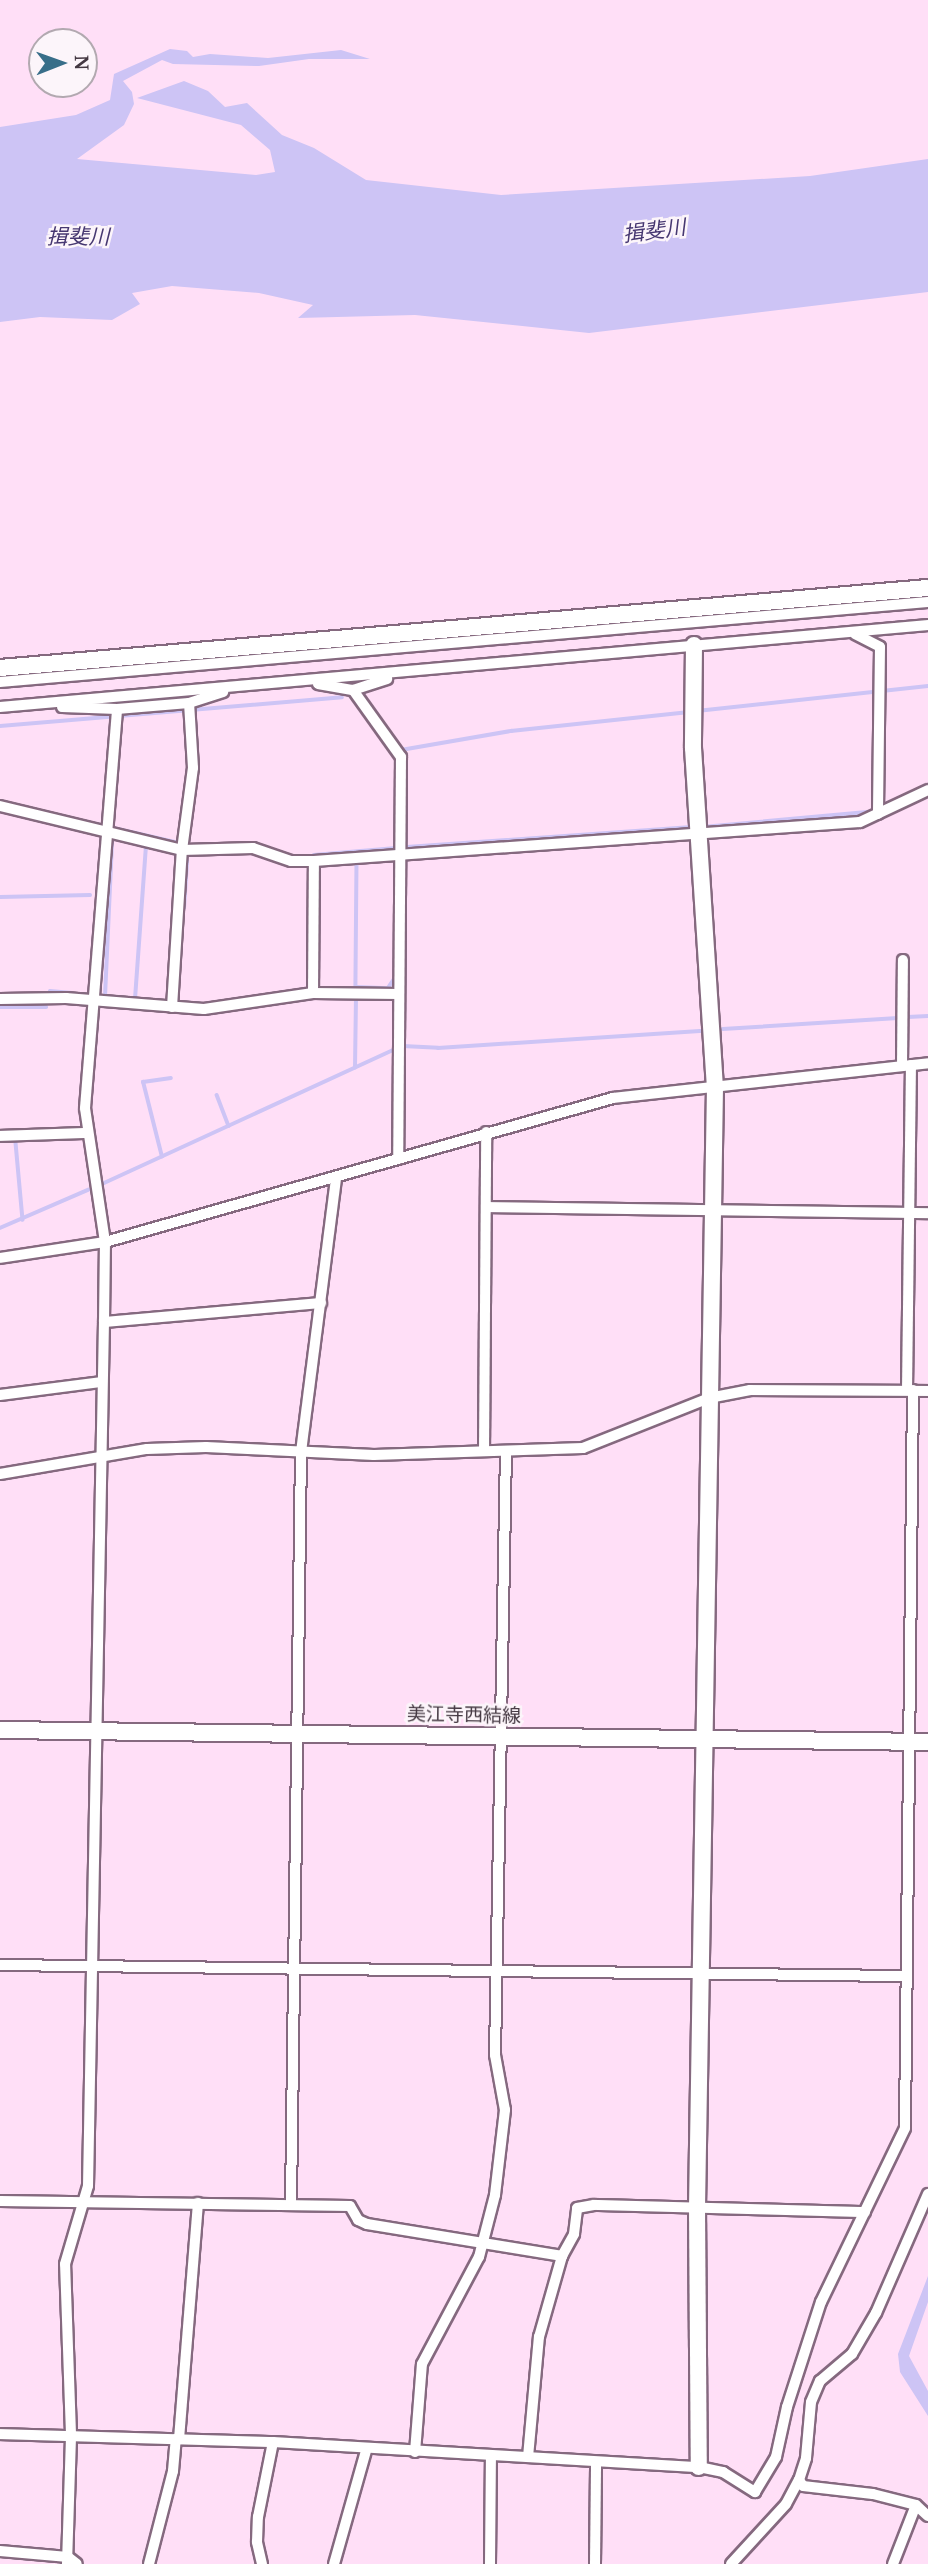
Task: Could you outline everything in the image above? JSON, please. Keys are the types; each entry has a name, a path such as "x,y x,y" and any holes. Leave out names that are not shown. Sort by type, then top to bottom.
{"street":[{"path":"0,668 928,588"},
{"path":"0,682 928,602"},
{"path":"0,705 407,673 928,625"},
{"path":"855,632 880,647 878,814"},
{"path":"694,645 693,748 715,1087 709,1398 707,1740 697,2208 699,2468"},
{"path":"298,681 353,690 407,673"},
{"path":"29,704 117,709 189,703 240,686"},
{"path":"353,690 401,757 398,1158"},
{"path":"172,1007 182,850 193,768 189,703"},
{"path":"67,2560 71,2434 65,2264 87,2201 99,1457 104,1322 105,1242 86,1133 104,830 117,709"},
{"path":"0,806 182,850 253,848 291,861 860,822 928,790"},
{"path":"313,993 314,860"},
{"path":"0,2434 273,2442 366,2451 491,2455 699,2468 723,2472 755,2492 768,2475 821,2302 905,2128 910,1390 906,1213 907,1065 903,960"},
{"path":"0,999 95,1000 204,1009 313,993 399,994"},
{"path":"0,1258 105,1242 613,1098 928,1063"},
{"path":"484,1451 488,1207 486,1132"},
{"path":"0,1136 86,1133"},
{"path":"291,2204 300,1734 301,1452 336,1177"},
{"path":"488,1207 928,1213"},
{"path":"104,1322 321,1303"},
{"path":"0,1395 102,1382"},
{"path":"0,1475 147,1449 206,1447 374,1455 583,1448 709,1398 750,1391 928,1391"},
{"path":"415,2452 422,2364 483,2242 505,2110 495,2055 506,1451"},
{"name":"美江寺西結線","path":"0,1730 928,1742"},
{"path":"0,1965 905,1976"},
{"path":"731,2564 786,2504 799,2480 806,2458 811,2402 820,2381 852,2354 870,2323 928,2194"},
{"path":"0,2201 350,2206 358,2220 367,2224 562,2256"},
{"path":"149,2564 173,2471 178,2439 198,2203"},
{"path":"528,2457 539,2337 562,2256 574,2234 577,2208 865,2212"},
{"path":"262,2564 257,2542 258,2517 273,2442"},
{"path":"334,2564 366,2451"},
{"path":"490,2564 491,2455"},
{"path":"595,2564 596,2462"},
{"path":"799,2480 803,2486 873,2494 916,2505 928,2516"},
{"path":"893,2564 916,2505"},
{"path":"0,2551 67,2560 77,2564"}],"water":[{"name":"揖斐川","path":"170,49 187,51 193,57 210,54 268,58 341,50 370,59 309,59 259,66 173,64 162,60 123,81 132,92 134,104 124,125 77,159 256,175 275,172 270,150 241,125 137,98 184,81 208,91 225,107 247,103 282,135 314,148 366,180 501,195 810,176 928,159 928,292 589,333 415,315 298,318 313,305 259,293 172,286 132,293 140,304 112,320 40,317 0,322 0,127 76,115 110,100 114,74"},
{"path":"928,2276 928,2302 909,2356 928,2391 928,2416 900,2372 898,2354"}],"waterway":[{"path":"697,711 928,686"},
{"path":"0,726 342,697"},
{"path":"401,750 511,731 689,712"},
{"path":"4,803 176,842"},
{"path":"703,827 869,812"},
{"path":"407,847 695,827"},
{"path":"105,997 112,840"},
{"path":"135,999 146,845"},
{"path":"314,855 396,848"},
{"path":"184,908 187,861"},
{"path":"357,861 356,987 388,988 394,979"},
{"path":"0,897 90,895"},
{"path":"50,991 72,993"},
{"path":"355,1068 356,998"},
{"path":"0,1007 46,1007"},
{"path":"908,1017 928,1016"},
{"path":"723,1029 898,1018"},
{"path":"403,1046 438,1048 703,1031"},
{"path":"102,1184 393,1050"},
{"path":"162,1157 143,1082 171,1078"},
{"path":"217,1095 229,1126"},
{"path":"16,1143 23,1220"},
{"path":"0,1228 88,1190"}]}
